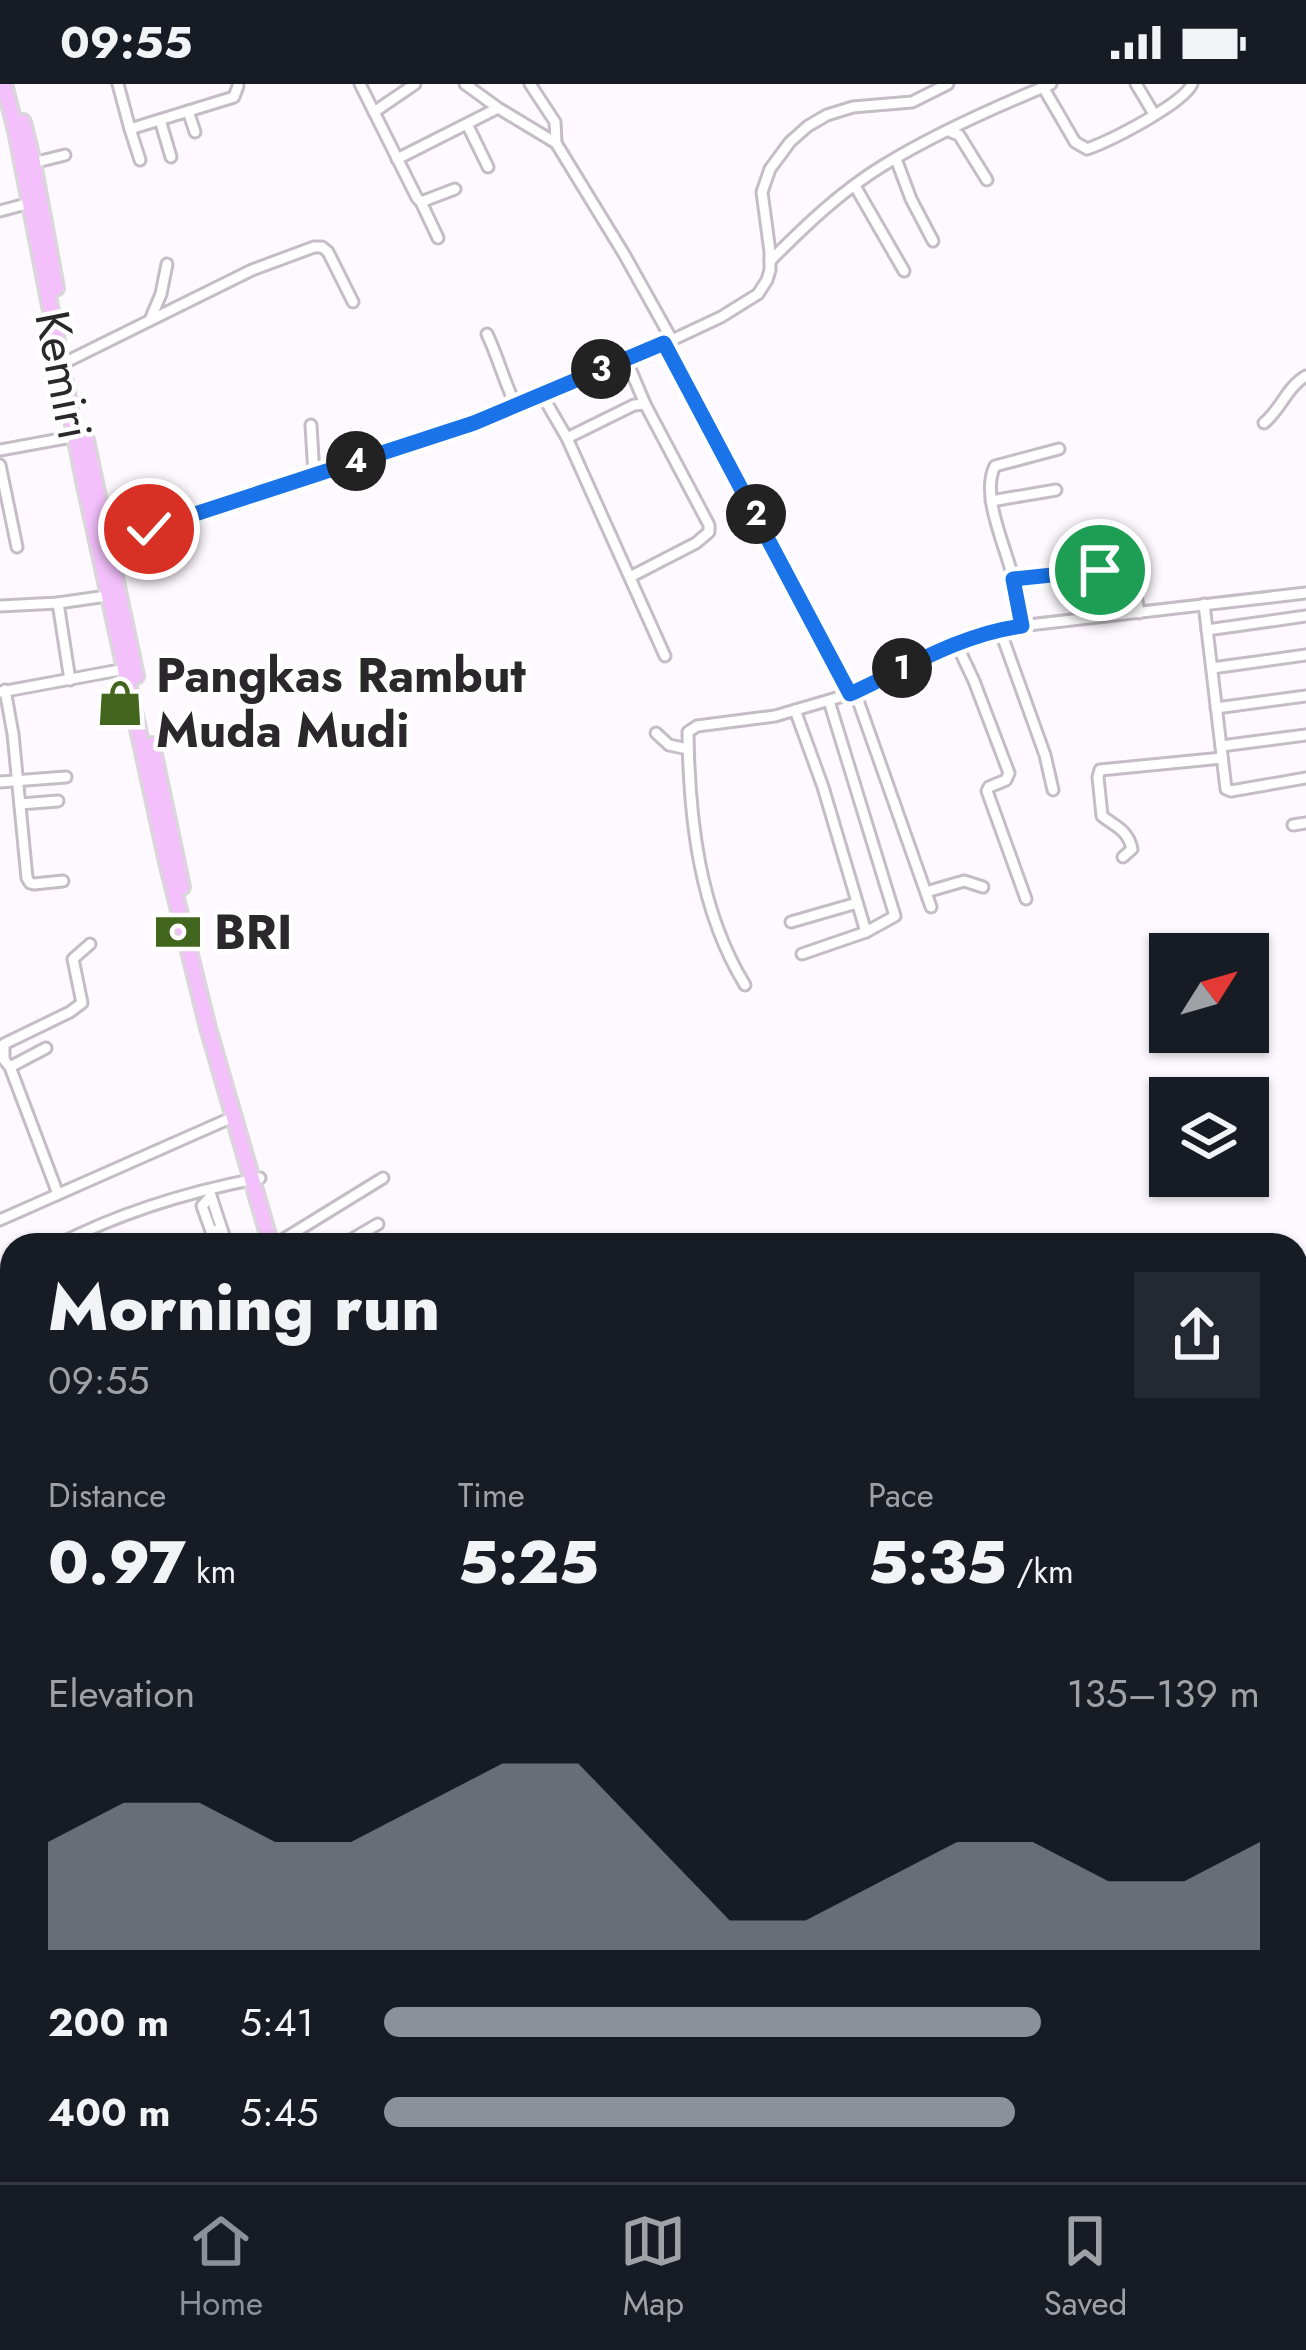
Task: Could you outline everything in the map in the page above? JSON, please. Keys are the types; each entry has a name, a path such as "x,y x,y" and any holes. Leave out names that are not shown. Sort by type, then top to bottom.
{"highway":[{"name":"Kemiri","path":"4,84 10,132 81,436 107,596 189,958 233,1117 256,1179"},
{"path":"14,84 33,163 81,436"},
{"path":"102,544 190,929 273,1233"}],"street":[{"path":"118,84 140,160"},
{"path":"360,84 438,238"},
{"path":"374,112 415,84"},
{"path":"465,84 556,143 613,236 852,693 931,907"},
{"path":"530,84 555,122 556,143"},
{"path":"102,544 455,430 721,316 758,294 767,280 770,261 762,192 770,169 790,142 827,115 853,107 902,105 948,84"},
{"path":"1136,84 1154,114"},
{"path":"770,261 810,221 896,159 1047,86 1075,142 1087,149 1154,114 1189,92 1192,84"},
{"path":"130,129 234,97 238,86"},
{"path":"397,159 498,108"},
{"path":"188,111 195,132"},
{"path":"160,120 171,158"},
{"path":"467,124 488,167"},
{"path":"945,132 959,135 987,180"},
{"path":"33,163 65,155"},
{"path":"896,159 932,241"},
{"path":"855,186 904,271"},
{"path":"422,202 455,189"},
{"path":"0,211 29,203"},
{"path":"70,360 252,269 314,247 328,252 353,302"},
{"path":"150,320 167,264"},
{"path":"487,334 515,404"},
{"path":"626,359 710,529 697,543 630,578"},
{"path":"1264,423 1306,376"},
{"path":"542,394 567,438 665,656"},
{"path":"567,438 645,404"},
{"path":"311,425 314,475"},
{"path":"0,450 81,436"},
{"path":"1022,626 989,477 995,466 1059,449"},
{"path":"0,465 17,547"},
{"path":"991,501 1055,490"},
{"path":"1083,531 1089,571"},
{"path":"1013,579 1128,569 1139,613"},
{"path":"745,985 728,956 700,869 688,749 691,728 775,716 829,701 1000,630 1306,593"},
{"path":"0,606 107,596"},
{"path":"58,603 70,680"},
{"path":"1204,604 1225,786 1231,791 1306,778"},
{"path":"1207,630 1306,616"},
{"path":"1000,630 1053,790"},
{"path":"957,645 1009,773 1006,780 987,790 1026,899"},
{"path":"1212,668 1306,656"},
{"path":"64,880 30,883 2,691 125,669"},
{"path":"1216,708 1306,696"},
{"path":"802,954 866,932 893,920 895,914 829,701"},
{"path":"795,710 866,932"},
{"path":"656,733 669,746 688,749"},
{"path":"1123,857 1132,849 1130,838 1102,816 1100,770 1306,735"},
{"path":"0,782 66,777"},
{"path":"20,804 58,801"},
{"path":"1293,825 1306,823"},
{"path":"926,892 964,881 983,887"},
{"path":"791,922 857,903"},
{"path":"58,1194 5,1060 4,1044 82,1003 74,959 89,944"},
{"path":"5,1060 46,1048"},
{"path":"0,1220 233,1117"},
{"path":"295,1233 383,1178"},
{"path":"83,1233 109,1221 256,1179"},
{"path":"210,1193 223,1233"},
{"path":"363,1233 379,1224"}],"place":[{"name":"Pangkas Rambut Muda Mudi","path":"120,703"},
{"name":"BRI","path":"178,932"}],"route":[{"path":"149,529 474,423 664,343 850,694 930,656 1022,626 1013,579 1100,570"}]}
